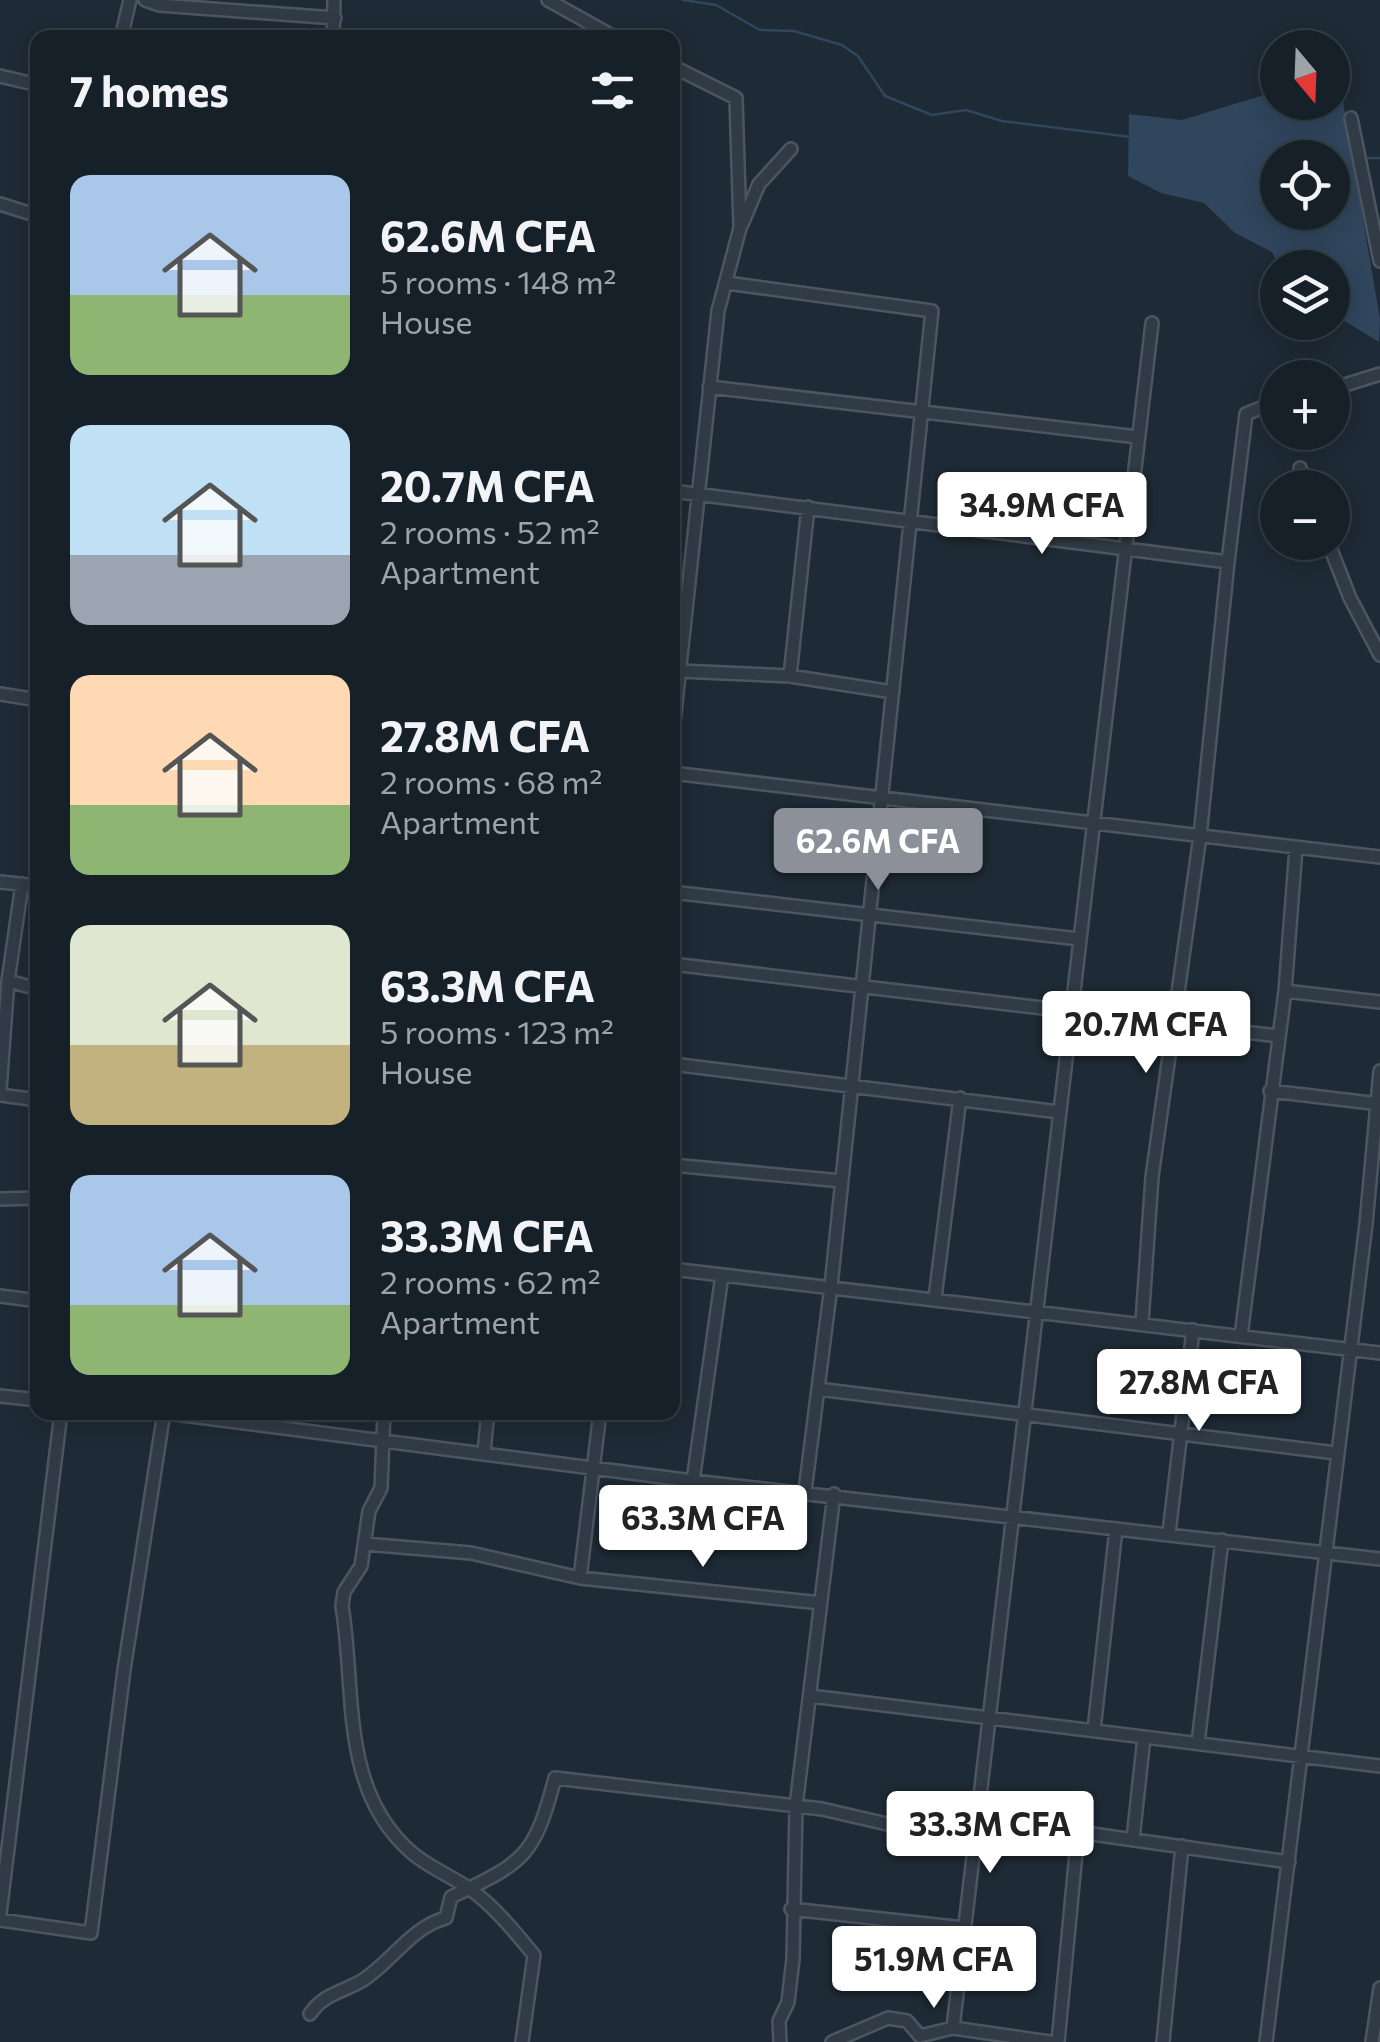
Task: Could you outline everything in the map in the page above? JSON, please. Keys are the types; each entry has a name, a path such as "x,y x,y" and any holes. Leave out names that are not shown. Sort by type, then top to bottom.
{"street":[{"path":"122,30 130,0"},
{"path":"145,0 159,5 334,18"},
{"path":"333,30 334,0"},
{"path":"548,0 602,30"},
{"path":"680,70 736,98 740,228"},
{"path":"0,76 30,83"},
{"path":"1351,118 1380,261"},
{"path":"791,149 759,184 740,228 718,311 680,671 790,676 894,692"},
{"path":"0,204 30,213"},
{"path":"727,282 932,311 831,1286 805,1491"},
{"path":"953,2028 1009,1518 1152,323"},
{"path":"1350,383 1380,374"},
{"path":"709,388 1138,437"},
{"path":"1142,1322 1152,1177 1200,836 1246,414 1260,408"},
{"path":"680,492 1228,562"},
{"path":"790,676 808,507"},
{"path":"1335,560 1380,654"},
{"path":"0,694 30,699"},
{"path":"680,773 1380,858"},
{"path":"1241,1336 1284,992 1296,848"},
{"path":"0,882 30,885"},
{"path":"22,884 8,981 0,1093 30,1099"},
{"path":"680,893 1079,939"},
{"path":"680,965 1278,1036"},
{"path":"8,981 30,987"},
{"path":"1284,992 1380,1002"},
{"path":"680,1065 1059,1112"},
{"path":"1266,2042 1347,1349 1366,1224 1380,1071"},
{"path":"1270,1092 1378,1104"},
{"path":"935,1298 960,1098"},
{"path":"680,1166 842,1181"},
{"path":"0,1199 30,1198"},
{"path":"680,1270 1380,1353"},
{"path":"694,1481 722,1274"},
{"path":"0,1296 30,1300"},
{"path":"1169,1533 1194,1330"},
{"path":"818,1388 1336,1454"},
{"path":"0,1396 30,1399"},
{"path":"60,1420 0,1917 92,1933 124,1670 161,1420"},
{"path":"271,1420 382,1440 694,1481 1380,1559"},
{"path":"383,1420 381,1488 369,1511 366,1544 342,1606 350,1726 359,1765 396,1837 421,1860 498,1912 534,1955 522,2042"},
{"path":"484,1452 487,1420"},
{"path":"580,1578 599,1420"},
{"path":"780,2042 779,2021 788,2002 794,1959 791,1909 796,1806 834,1494"},
{"path":"1094,1730 1116,1529"},
{"path":"1198,1743 1222,1540"},
{"path":"366,1544 471,1553 580,1578 821,1603"},
{"path":"810,1696 1380,1766"},
{"path":"1133,1839 1144,1737"},
{"path":"310,2014 330,1994 361,1982 385,1964 430,1922 446,1918 451,1897 529,1850 540,1836 555,1778 796,1806 914,1830 975,1826 1078,1832 1289,1862"},
{"path":"832,2042 888,2018 907,2021 920,2036 953,2028 1054,2042 1078,1832"},
{"path":"1162,2042 1182,1846"},
{"path":"791,1909 964,1928"},
{"path":"1372,2042 1380,1988"}],"water":[{"path":"1260,96 1260,120 1346,120 1350,140 1260,140 1260,230 1350,230 1350,143 1380,319 1379,342 1350,324 1350,250 1268,250 1235,233 1204,203 1161,193 1128,176 1129,114 1182,120"}],"waterway":[{"path":"683,0 716,5 760,30 794,31 842,45 858,56 885,96 932,115 966,110 1002,121 1131,137"},
{"path":"1362,158 1380,158"}]}
